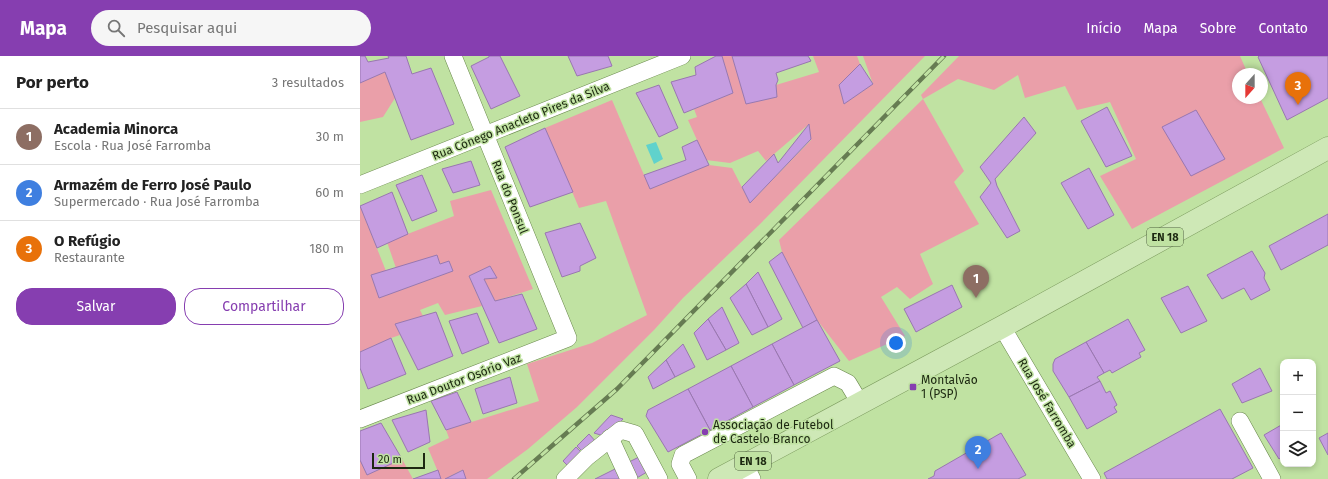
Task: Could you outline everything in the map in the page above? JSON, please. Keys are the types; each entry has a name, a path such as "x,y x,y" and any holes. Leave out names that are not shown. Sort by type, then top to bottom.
{"main road":[{"name":"EN 18","path":"719,479 749,472 860,403 1002,327 1328,148"}],"street":[{"name":"Rua do Ponsul","path":"453,56 568,338"},
{"name":"Rua Cónego Anacleto Pires da Silva","path":"360,185 682,56"},
{"name":"Rua José Farromba","path":"1002,327 1092,479"},
{"name":"Rua Doutor Osório Vaz","path":"360,419 568,338"},
{"path":"688,479 680,464 683,455 834,376 848,383 860,403"},
{"path":"1240,420 1272,479"},
{"path":"575,475 610,438 620,430 635,434 659,479"},
{"path":"610,438 629,479"}],"shaded area":[{"path":"722,56 732,56 746,104 777,97 776,85 819,72 813,56 857,56 860,64 839,85 844,104 873,84 863,56 925,56 758,226 683,298 654,330 577,407 528,449 487,479 466,479 462,470 445,479 441,479 428,448 449,438 446,430 539,401 527,364 592,343 647,315 606,201 579,208 545,128 612,100 650,189 709,165 732,168 750,203 811,140 809,124 766,161 758,151 730,163 706,160 688,120 697,117 694,109 733,93"},
{"path":"959,56 1240,56 1245,68 1232,68 1232,104 1263,104 1284,148 1132,229 1100,176 1136,159 1110,102 1077,110 1065,86 1025,98 1018,75 994,90 958,79 923,99 921,95"},
{"path":"385,72 395,98 383,117 360,122 360,83"},
{"path":"923,99 964,171 954,182 979,224 920,254 933,284 910,299 897,287 881,297 905,336 849,361 817,320 782,252 779,240"},
{"path":"491,190 533,289 495,301 484,279 496,278 490,266 469,276 482,306 445,315 438,303 420,310 423,316 395,324 400,335 360,352 360,206 386,271 371,275 379,298 453,271 449,261 440,264 437,255 396,268 387,242 454,216 450,201"},
{"path":"402,459 413,479 360,479 360,460 367,475"}],"water":[{"path":"656,142 663,159 654,164 646,145"}],"building":[{"path":"360,56 365,56 368,62 389,58 388,56 406,56 412,74 431,68 454,124 411,140 385,72 360,83"},
{"path":"489,56 500,56 520,96 491,109 471,66"},
{"path":"568,56 608,56 612,66 577,76"},
{"path":"716,56 722,56 733,93 684,113 671,82 696,75 695,67"},
{"path":"732,56 808,56 811,61 776,73 778,80 776,85 777,97 746,104"},
{"path":"1328,56 1328,98 1287,120 1268,79 1268,68 1263,68 1258,57"},
{"path":"860,64 873,84 844,104 839,85"},
{"path":"659,85 678,128 659,137 636,93"},
{"path":"1107,107 1132,156 1106,167 1081,121"},
{"path":"1196,110 1225,159 1191,176 1162,127"},
{"path":"1024,117 1036,133 995,179 997,186 1020,231 1007,238 980,197 991,183 980,167"},
{"path":"809,124 811,139 750,203 742,187 774,154 778,163"},
{"path":"545,128 573,192 530,207 505,147"},
{"path":"697,140 709,165 650,189 644,175 686,160 682,147"},
{"path":"471,161 480,185 453,193 442,169"},
{"path":"1089,168 1114,215 1088,229 1061,183"},
{"path":"422,175 437,211 412,221 396,185"},
{"path":"392,192 408,234 377,248 360,206"},
{"path":"1328,214 1328,245 1281,270 1269,246"},
{"path":"580,223 596,258 580,266 580,271 562,277 545,233"},
{"path":"1252,251 1265,273 1264,278 1270,290 1251,300 1244,288 1222,299 1207,275"},
{"path":"782,252 817,320 803,328 769,262"},
{"path":"437,255 440,264 449,261 453,271 379,298 371,275"},
{"path":"490,266 497,278 484,279 495,301 522,294 537,329 499,343 469,276"},
{"path":"758,272 782,319 768,327 746,284"},
{"path":"746,284 768,327 752,335 730,298"},
{"path":"952,285 962,307 916,332 904,309"},
{"path":"1188,286 1207,321 1181,333 1161,298"},
{"path":"722,307 739,343 726,350 708,319"},
{"path":"436,312 453,356 418,370 395,324"},
{"path":"477,313 489,343 462,354 449,321"},
{"path":"708,319 726,350 707,360 694,333"},
{"path":"1128,319 1145,350 1139,353 1141,357 1112,373 1110,370 1104,373 1086,342"},
{"path":"817,320 840,361 794,385 772,344"},
{"path":"391,338 406,374 368,389 360,368 360,352"},
{"path":"1086,342 1104,373 1097,377 1100,381 1069,397 1053,371 1053,364 1055,359"},
{"path":"683,344 695,367 675,377 666,360"},
{"path":"772,344 794,385 753,407 731,366"},
{"path":"666,360 675,377 653,389 648,377"},
{"path":"731,366 753,407 710,430 688,389"},
{"path":"1260,368 1272,391 1242,403 1232,384"},
{"path":"510,377 517,403 483,414 475,389"},
{"path":"1100,381 1106,393 1110,391 1117,405 1114,407 1117,412 1087,429 1069,397"},
{"path":"688,389 710,430 668,452 646,416 648,410"},
{"path":"457,392 471,422 446,430 431,401"},
{"path":"1220,409 1253,468 1232,479 1107,479 1104,473"},
{"path":"426,410 430,442 408,452 392,420"},
{"path":"611,415 623,419 607,437 594,433"},
{"path":"381,423 402,459 367,475 360,460 360,431"},
{"path":"1280,426 1279,459 1264,435"},
{"path":"1001,433 1026,475 1018,479 928,479 934,476 935,471"},
{"path":"1328,433 1328,455 1319,438"},
{"path":"589,434 597,443 585,454 577,446"},
{"path":"576,447 584,455 571,469 563,461"},
{"path":"639,457 647,472 635,479 595,479"},
{"path":"438,470 441,479 413,479"},
{"path":"463,470 466,479 445,479"}],"railway":[{"path":"514,479 617,389 944,56"}],"place":[{"name":"O Refúgio","path":"1298,105"},
{"name":"Academia Minorca","path":"976,298"},
{"name":"Montalvão 1 (PSP)","path":"913,387"},
{"name":"Associação de Futebol de Castelo Branco","path":"705,432"},
{"name":"Armazém de Ferro José Paulo","path":"978,469"}]}
